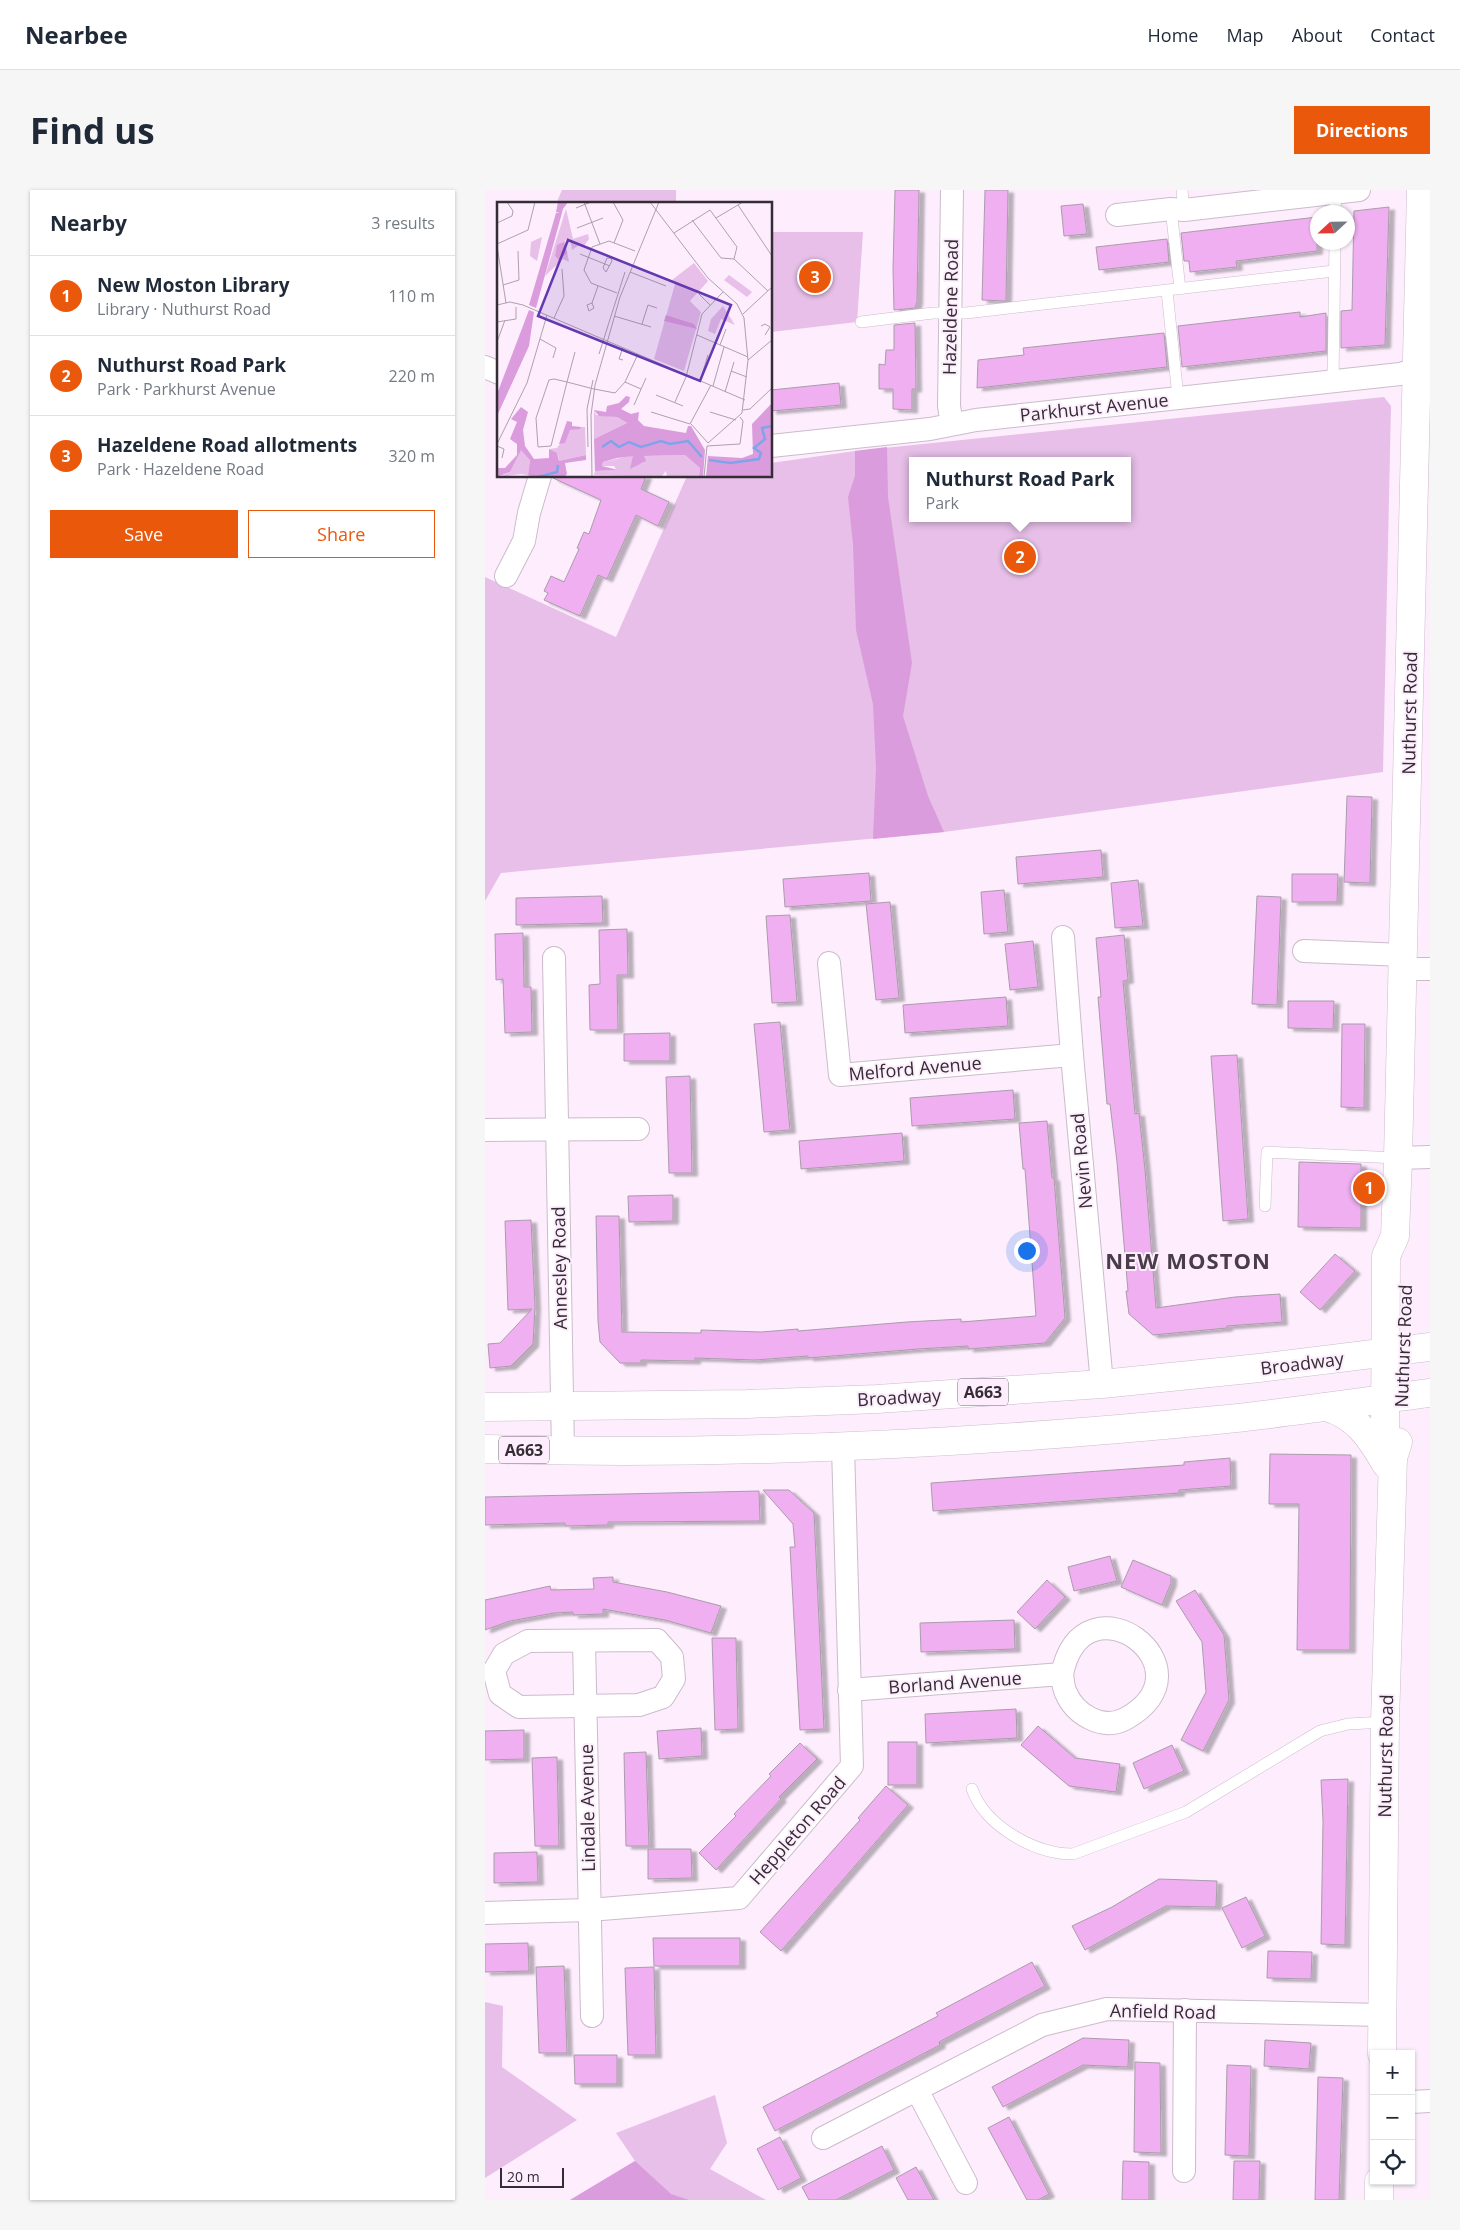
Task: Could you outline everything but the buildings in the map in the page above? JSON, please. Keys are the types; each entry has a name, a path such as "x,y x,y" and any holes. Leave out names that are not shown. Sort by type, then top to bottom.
{"main road":[{"name":"Nuthurst Road","path":"1382,2050 1385,1722 1393,1470 1400,1436 1394,1398 1394,1352 1387,1256 1395,1236 1424,366 1425,237 1421,190"},
{"name":"Broadway","path":"485,1407 747,1404 877,1399 1102,1384 1430,1347"},
{"name":"A663","path":"485,1449 563,1451 757,1450 843,1447 1116,1429 1219,1420 1430,1393"},
{"path":"1326,1407 1342,1412 1358,1423 1393,1470"},
{"path":"1379,2185 1379,2200"}],"street":[{"name":"Hazeldene Road","path":"951,424 949,406 953,190"},
{"path":"1117,215 1179,203 1336,198 1359,190"},
{"name":"Parkhurst Avenue","path":"773,446 1400,374 1424,366"},
{"path":"485,367 497,372"},
{"path":"506,576 533,546 531,504 539,478"},
{"name":"Nevin Road","path":"1063,937 1102,1384"},
{"path":"1304,951 1404,962 1430,969"},
{"name":"Annesley Road","path":"554,958 563,1451"},
{"name":"Melford Avenue","path":"829,963 840,1075 1072,1055"},
{"path":"485,1130 639,1129"},
{"path":"1398,1158 1430,1157"},
{"name":"Heppleton Road","path":"485,1913 589,1910 739,1898 852,1766 843,1447"},
{"path":"1102,1628 1121,1630 1139,1639 1149,1650 1156,1674 1153,1691 1141,1710 1121,1721 1105,1722 1085,1716 1073,1706 1065,1691 1062,1674 1070,1649 1083,1636 1102,1628"},
{"path":"584,1640 657,1640 672,1657 674,1679 663,1697 639,1705 519,1707 500,1694 494,1671 504,1654 528,1641 584,1640"},
{"name":"Lindale Avenue","path":"584,1640 592,2016"},
{"name":"Borland Avenue","path":"849,1690 1062,1674"},
{"name":"Anfield Road","path":"823,2138 1042,2025 1107,2009 1383,2015"},
{"path":"1184,2171 1185,2010"},
{"path":"917,2090 965,2183"},
{"path":"1415,2102 1430,2101"}],"lane":[{"path":"1179,203 1180,289"},
{"path":"1333,381 1335,250"},
{"path":"861,322 933,313 950,313 1167,291 1334,271"},
{"path":"1167,291 1178,398"},
{"path":"1265,1206 1267,1152 1398,1158"},
{"path":"972,1788 980,1806 1012,1834 1031,1845 1058,1854 1073,1854 1186,1812 1321,1731 1348,1724 1385,1722"}],"shaded area":[{"path":"562,190 676,190 676,202 557,202"},
{"path":"773,232 863,232 857,322 773,332"},
{"path":"1384,397 1391,406 1383,772 944,832 501,873 485,901 485,577 616,637 686,478 773,478 773,463 855,451"},
{"path":"887,447 888,497 912,663 903,716 928,796 944,832 873,839 876,768 873,704 856,630 853,544 848,497 855,476 855,451"},
{"path":"485,2002 503,2006 502,2067 577,2120 485,2178"},
{"path":"715,2095 727,2143 710,2169 766,2200 570,2200 635,2161 616,2133"},
{"path":"635,2161 671,2194 689,2200 570,2200"}],"place":[{"name":"Hazeldene Road allotments","path":"815,277"},
{"name":"Nuthurst Road Park","path":"1020,557"},
{"name":"New Moston Library","path":"1369,1188"}],"district":[{"name":"NEW MOSTON","path":"1188,1260"}]}
